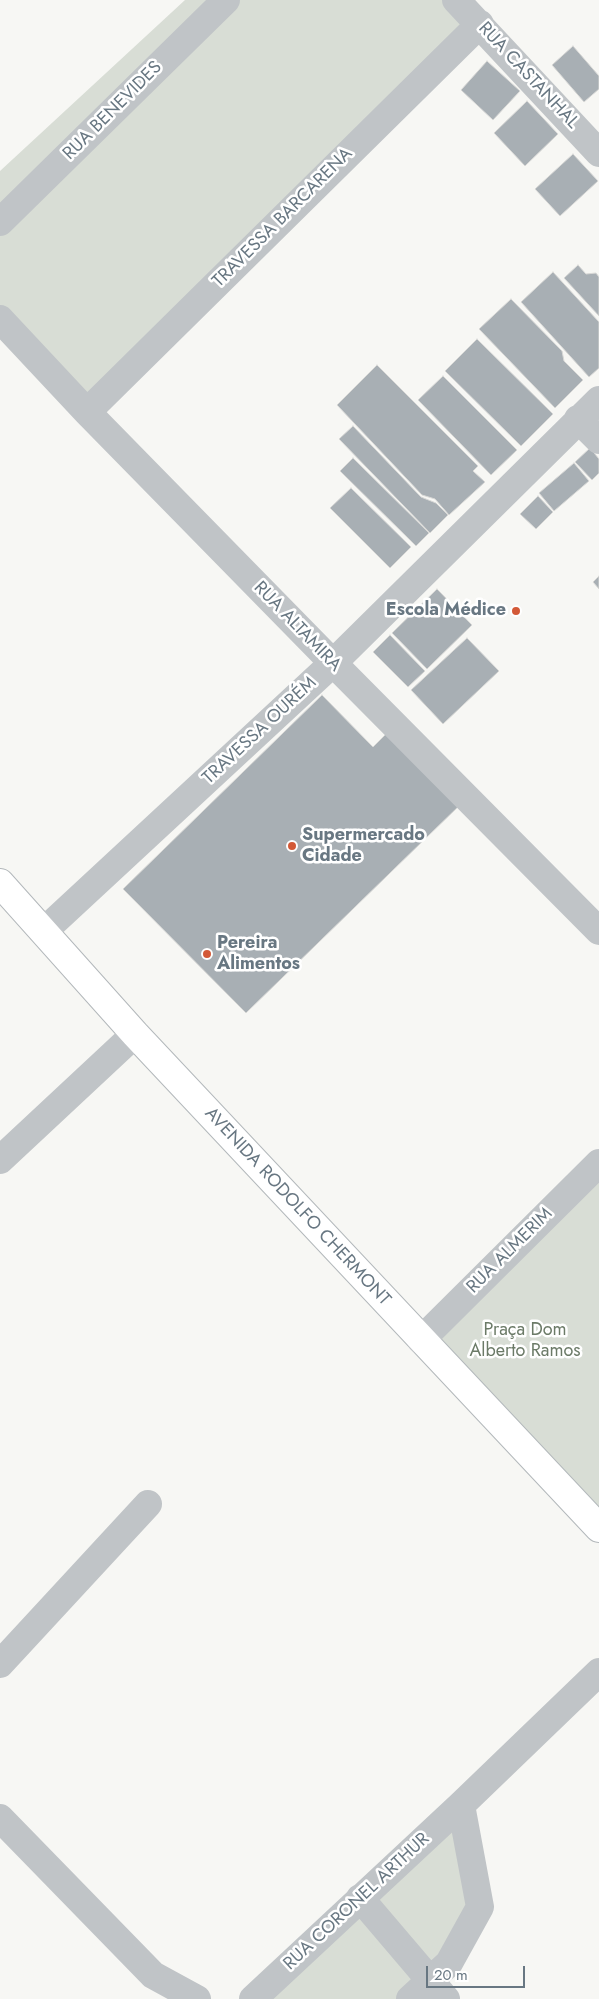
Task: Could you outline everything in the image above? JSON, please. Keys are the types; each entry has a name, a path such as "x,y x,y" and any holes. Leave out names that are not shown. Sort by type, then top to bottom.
{"main road":[{"name":"AVENIDA RODOLFO CHERMONT","path":"0,883 135,1034 599,1528"}],"street":[{"name":"RUA BENEVIDES","path":"0,222 226,0"},
{"name":"RUA CASTANHAL","path":"456,0 599,153"},
{"name":"TRAVESSA BARCARENA","path":"87,412 480,24"},
{"name":"RUA ALTAMIRA","path":"0,319 87,412 333,663 599,930"},
{"name":"TRAVESSA OURÉM","path":"44,931 333,663 599,400"},
{"path":"578,419 599,440"},
{"path":"0,1160 135,1034"},
{"name":"RUA ALMERIM","path":"421,1340 599,1162"},
{"path":"0,1664 148,1504"},
{"name":"RUA CORONEL ARTHUR","path":"253,1999 462,1805 599,1672"},
{"path":"410,1999 439,1989 450,1963 480,1907 462,1805"},
{"path":"0,1818 153,1975 197,1999"},
{"path":"360,1898 439,1989"}],"green space":[{"path":"185,0 451,0 480,24 81,417 0,339 0,171"},
{"name":"Praça Dom Alberto Ramos","path":"599,1163 599,1528 421,1340"},
{"path":"461,1805 480,1907 410,1999 253,1999"}],"building":[{"path":"573,46 599,76 599,89 584,102 552,65"},
{"path":"487,61 520,91 493,120 461,90"},
{"path":"527,101 558,134 525,166 494,133"},
{"path":"573,154 598,181 560,216 535,189"},
{"path":"578,265 586,274 596,273 599,277 599,316 564,278"},
{"path":"553,272 599,322 599,368 589,377 521,302"},
{"path":"511,299 562,351 564,361 583,380 555,408 479,329"},
{"path":"477,339 553,414 521,446 445,371"},
{"path":"377,365 478,466 473,471 485,482 449,515 435,499 422,495 337,405"},
{"path":"443,376 517,450 491,475 418,400"},
{"path":"353,426 421,497 436,503 448,515 430,533 339,439"},
{"path":"590,448 599,459 599,473 592,480 575,462"},
{"path":"353,458 429,533 416,546 340,471"},
{"path":"574,463 589,481 554,511 539,493"},
{"path":"351,488 411,547 390,568 330,508"},
{"path":"538,496 553,512 536,529 520,514"},
{"path":"599,576 599,589 593,582"},
{"path":"437,589 472,625 427,669 392,633"},
{"path":"390,635 425,671 408,687 373,652"},
{"path":"467,638 499,671 443,724 411,690"},
{"name":"Supermercado Cidade","path":"322,695 373,747 389,731 461,804 246,1013 123,889"}],"place":[{"name":"Escola Médice","path":"516,611"},
{"name":"Supermercado Cidade","path":"292,846"},
{"name":"Pereira Alimentos","path":"207,954"}]}
